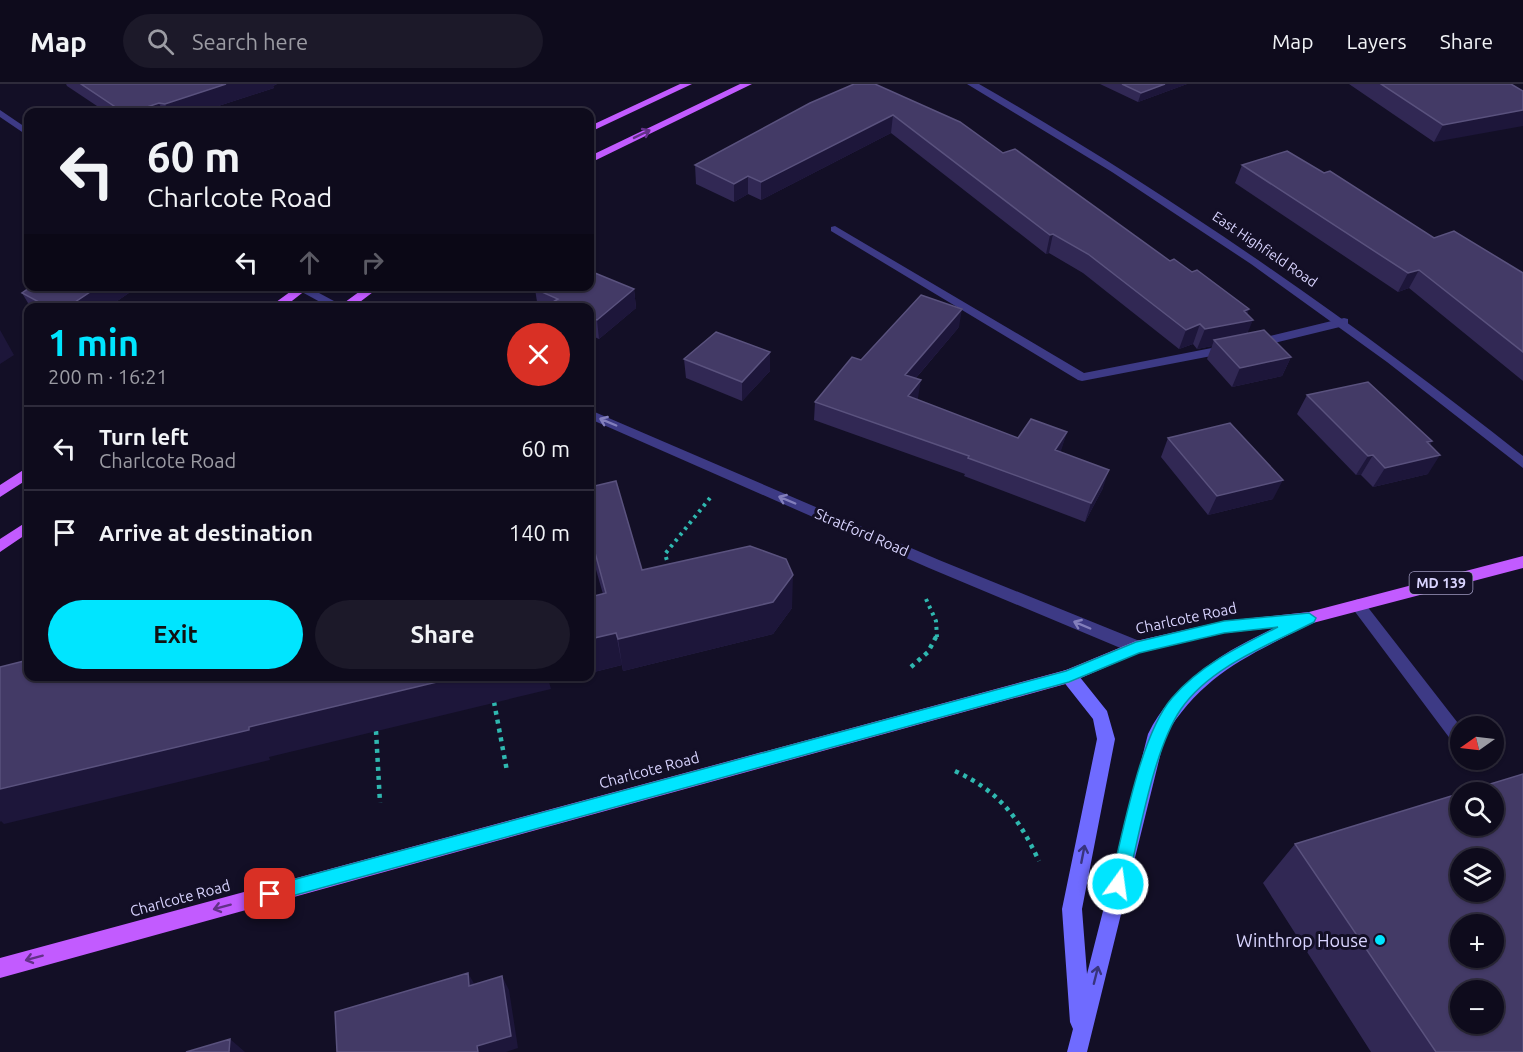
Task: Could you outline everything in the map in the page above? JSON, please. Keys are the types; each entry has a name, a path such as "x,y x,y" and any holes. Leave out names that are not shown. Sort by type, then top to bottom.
{"main road":[{"path":"594,127 687,84"},
{"path":"594,158 747,84"},
{"path":"280,303 296,291"},
{"path":"350,303 368,291"},
{"path":"0,492 24,475"},
{"path":"0,547 24,529"},
{"name":"MD 139","path":"1079,1045 1157,734 1176,703 1199,681 1233,657 1309,618 1523,562"},
{"name":"Charlcote Road","path":"0,968 1069,676 1136,647 1224,627 1309,618"},
{"path":"1069,676 1101,716 1106,739 1072,909 1079,1045"}],"street":[{"name":"East Highfield Road","path":"972,84 1160,197 1344,322 1523,462"},
{"path":"0,113 24,131"},
{"path":"835,229 1082,377 1273,340 1344,322"},
{"path":"309,291 332,303"},
{"name":"Stratford Road","path":"594,416 934,564 1136,647"},
{"path":"1358,605 1450,727"}],"path":[{"path":"671,574 665,554 712,494"},
{"path":"911,668 934,648 938,632 935,614 926,599"},
{"path":"494,702 507,771"},
{"path":"376,731 380,803"},
{"path":"955,771 980,782 1004,800 1024,829 1039,861"}],"building":[{"path":"81,84 226,84 165,104 159,103 144,108 117,108"},
{"path":"854,84 875,84 960,122 1003,153 1015,149 1170,261 1174,259 1192,272 1197,270 1249,309 1244,311 1253,320 1205,329 1200,324 1186,330 1088,254 1053,234 1050,235 893,115 761,182 748,176 734,184 695,165 810,103"},
{"path":"1122,84 1165,84 1141,93"},
{"path":"1381,84 1511,84 1523,91 1523,110 1443,125"},
{"path":"1287,151 1324,173 1330,171 1434,238 1454,231 1523,273 1523,352 1419,270 1408,273 1242,165"},
{"path":"594,273 634,289 597,320 594,319 594,303 553,302 558,299 540,291 594,291"},
{"path":"25,291 92,291 74,303 41,303 22,293"},
{"path":"921,295 962,309 905,375 921,380 908,396 1018,438 1031,419 1067,432 1055,450 1109,470 1091,503 968,458 969,456 815,402 852,357 861,360"},
{"path":"1264,330 1291,357 1240,368 1214,340"},
{"path":"716,332 770,352 742,382 684,359"},
{"path":"1368,382 1432,441 1427,442 1440,455 1385,468 1373,455 1368,456 1307,395"},
{"path":"1230,423 1283,480 1217,496 1168,438"},
{"path":"616,481 642,570 750,546 786,559 793,575 773,602 618,639 616,633 594,638 594,596 606,593 594,549 594,486"},
{"path":"24,661 24,681 441,681 249,727 249,730 0,789 0,667"},
{"path":"1523,774 1523,1052 1436,1052 1295,844 1450,796 1450,836 1504,836 1504,782 1497,782"},
{"path":"468,973 469,986 502,976 511,1036 477,1046 478,1052 337,1052 335,1012"},
{"path":"230,1039 229,1052 186,1052"}],"place":[{"name":"Winthrop House","path":"1380,940"}],"route":[{"path":"270,894 1069,676 1136,647 1224,627 1309,618 1233,657 1199,681 1176,703 1157,734 1118,884"}]}
